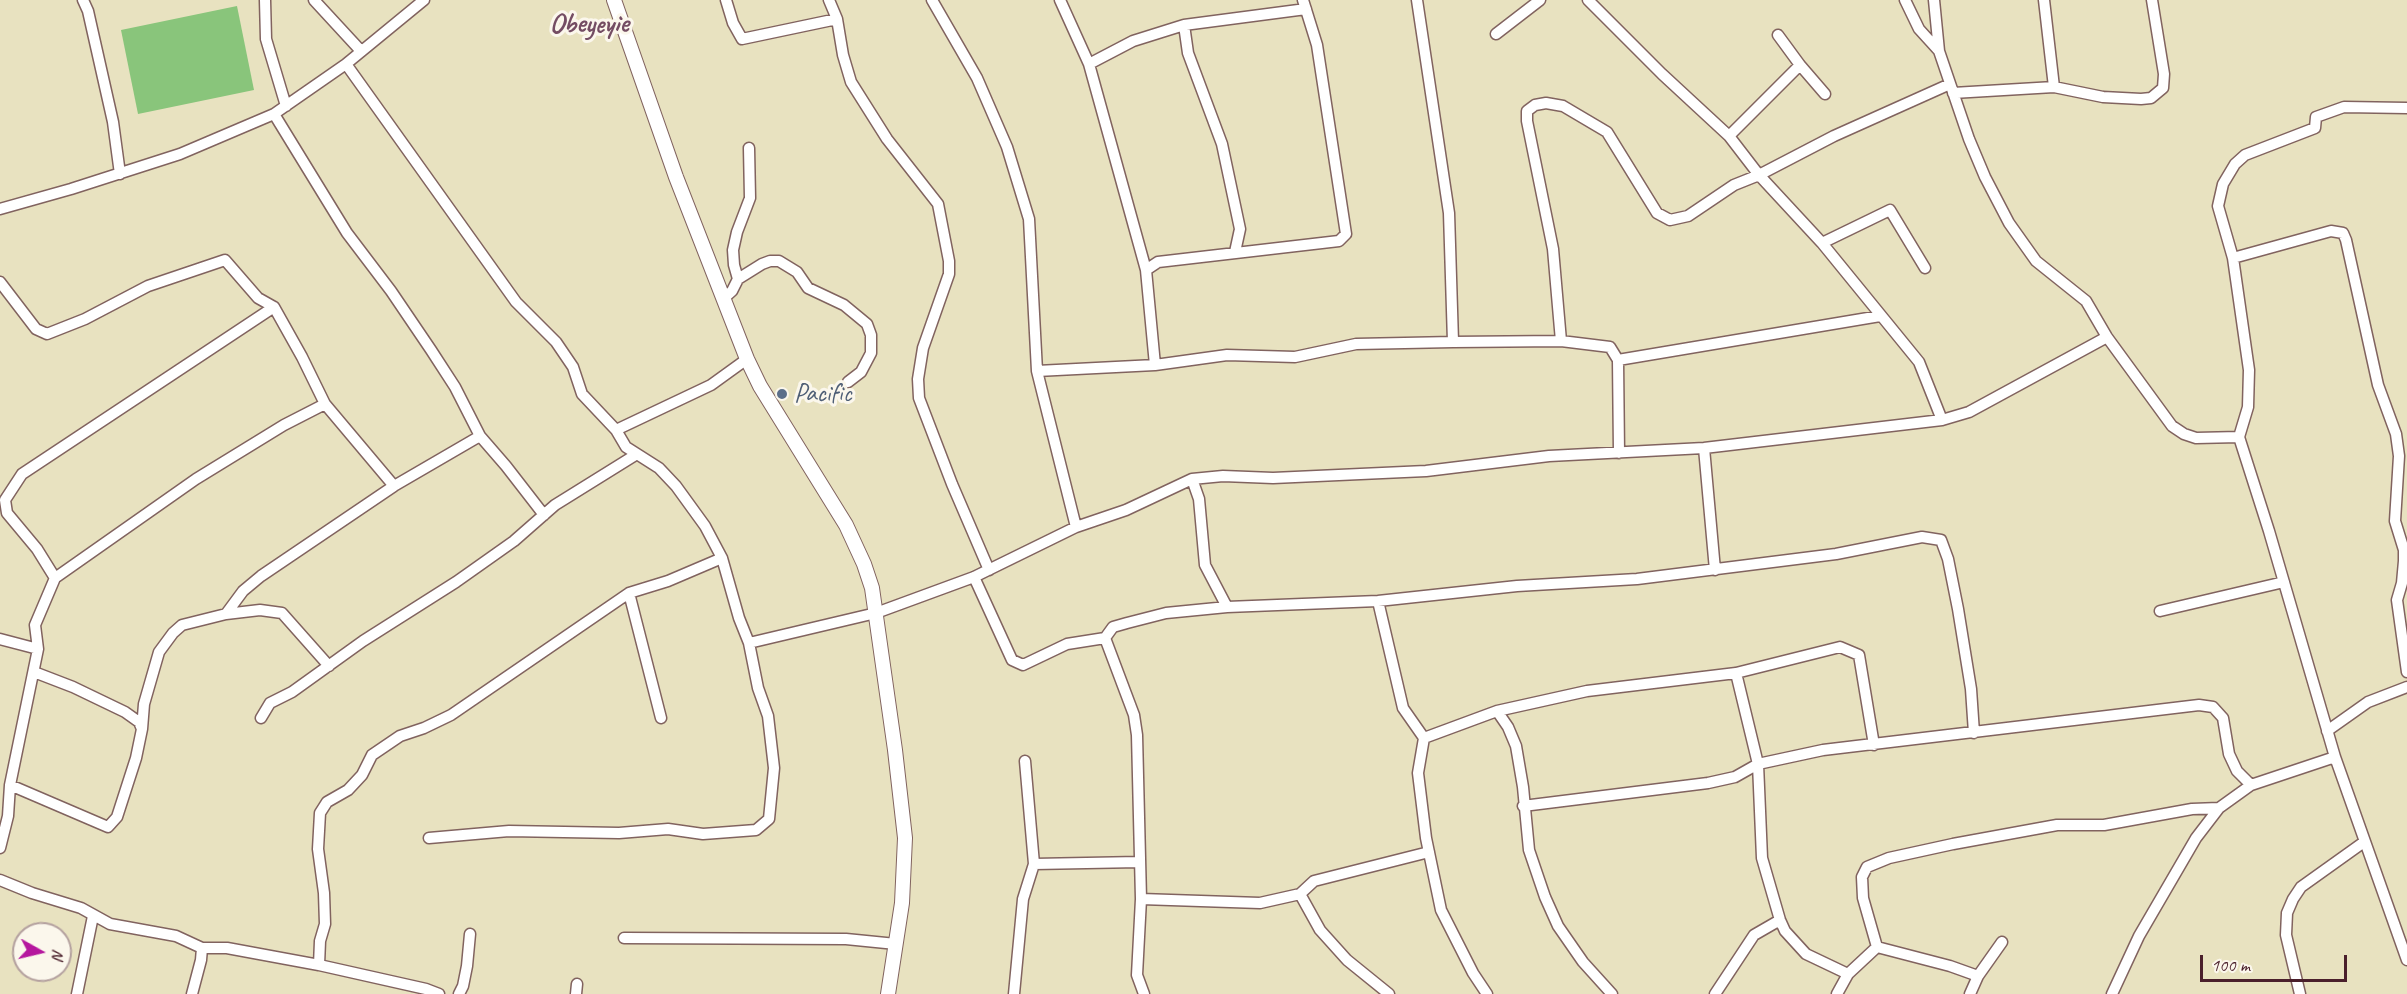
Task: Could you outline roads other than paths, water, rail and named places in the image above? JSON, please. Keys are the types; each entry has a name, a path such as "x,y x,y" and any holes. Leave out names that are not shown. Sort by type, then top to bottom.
{"main road":[{"path":"614,0 648,101 747,359 760,386 846,525 872,588 902,797 905,838 902,903 888,994"}],"street":[{"path":"82,0 88,11 113,122 120,174"},
{"path":"266,0 264,21 266,39 286,106"},
{"path":"314,0 361,51"},
{"path":"0,209 180,154 274,114 346,64 424,0"},
{"path":"726,0 733,23 742,39 837,19"},
{"path":"829,0 837,19 843,55 851,82 887,139 938,204 949,261 949,274 923,348 918,379 919,398 952,484 990,570"},
{"path":"932,0 977,78 1007,147 1029,219 1037,371 1076,527"},
{"path":"1060,0 1089,63 1146,270 1155,364"},
{"path":"1417,0 1449,213 1452,342"},
{"path":"1496,34 1540,0"},
{"path":"1588,0 1662,74 1729,136 1759,175 1822,243 1919,362 1942,420"},
{"path":"1905,0 1919,29 1939,51"},
{"path":"1934,0 1939,51 1985,177 2009,223 2036,261 2086,301 2107,337 2172,426 2196,438 2239,438"},
{"path":"2044,0 2054,87"},
{"path":"1561,341 1553,249 1527,121 1527,111 1536,105 1546,103 1563,106 1607,132 1657,213 1670,220 1688,216 1734,185 1759,175 1834,136 1952,88 2054,87 2103,97 2151,98 2163,88 2164,74 2152,0"},
{"path":"1089,63 1133,41 1185,25 1304,5 1317,45 1346,234 1339,241 1158,262 1146,270"},
{"path":"1185,25 1188,53 1222,144 1240,229 1235,252"},
{"path":"1778,35 1825,94"},
{"path":"346,64 516,302 556,342 573,367 582,394 616,430 626,447 659,468 676,486 705,526 722,558 749,643 758,688 768,716 774,768 769,819 756,830 704,834 668,829 619,832 509,831 429,838"},
{"path":"1729,136 1800,65"},
{"path":"2407,108 2344,107 2316,117 2315,128 2245,155 2235,164 2223,184 2218,206 2233,258 2249,370 2248,407 2239,438 2335,757 2407,960"},
{"path":"274,114 347,233 391,291 455,387 480,436 544,514"},
{"path":"738,279 733,250 736,232 750,198 749,148"},
{"path":"1822,243 1890,210 1925,268"},
{"path":"2233,258 2331,231 2343,233 2346,240 2378,385 2396,434 2399,456 2395,521 2404,550 2397,600 2406,650 2407,672"},
{"path":"0,282 39,333 45,334 85,319 148,286 225,260 258,298 274,307 325,404 394,486"},
{"path":"723,299 732,291 738,279 770,261 779,261 798,272 808,288 844,305 867,324 871,335 871,354 861,372 848,382"},
{"path":"55,578 37,549 7,513 5,500 22,474 274,307"},
{"path":"1618,360 1880,316"},
{"path":"749,643 876,613 974,577 1076,527 1126,510 1192,478 1223,476 1273,478 1426,471 1550,456 1704,448 1942,420 1970,412 2107,337"},
{"path":"1037,371 1155,364 1227,355 1294,357 1356,344 1561,341 1610,347 1618,360 1619,453"},
{"path":"616,430 711,385 747,359"},
{"path":"0,848 8,816 10,785 38,649 34,625 55,578 196,479 284,425 325,404"},
{"path":"226,614 243,591 261,576 394,486 480,436"},
{"path":"1704,448 1715,570"},
{"path":"261,718 270,704 292,692 363,641 456,582 514,541 544,514 638,454"},
{"path":"1192,478 1199,499 1205,565 1227,607"},
{"path":"974,577 1012,660 1023,664 1067,644 1105,638 1113,627 1166,613 1227,607 1378,601 1517,586 1637,579 1836,554 1922,537 1941,540 1948,559 1971,689 1974,733"},
{"path":"319,965 320,941 325,924 324,893 318,849 320,813 327,802 348,790 362,775 372,755 399,736 450,716 629,593 668,581 722,558"},
{"path":"2160,611 2284,582"},
{"path":"629,593 661,718"},
{"path":"1378,601 1403,708 1424,738 1418,773 1429,852 1441,910 1473,973 1487,994"},
{"path":"10,785 108,827 115,822 124,801 141,732 144,704 159,652 182,625 226,614 260,610 282,613 329,666"},
{"path":"1105,638 1134,715 1137,735 1141,899 1137,975 1144,994"},
{"path":"0,639 38,649"},
{"path":"1424,738 1497,711 1587,691 1736,673 1810,657 1840,647 1858,655 1874,745"},
{"path":"34,672 73,687 125,712 139,722 141,732"},
{"path":"1736,673 1758,764 1762,858 1780,920 1785,931 1806,954 1848,974"},
{"path":"2327,731 2368,702 2407,687"},
{"path":"1523,806 1708,783 1735,777 1758,764 1823,750 2199,705 2213,707 2223,718 2229,754 2237,771 2251,785"},
{"path":"1497,711 1508,727 1516,746 1523,787 1523,806 1529,850 1558,926 1583,962 1612,994"},
{"path":"2112,994 2151,916 2196,838 2219,808 2251,785 2335,757"},
{"path":"1014,994 1023,899 1034,864 1025,761"},
{"path":"1877,947 1863,898 1862,877 1867,867 1889,858 2057,825 2104,825 2192,808 2219,808"},
{"path":"2300,994 2286,935 2287,913 2301,887 2364,842"},
{"path":"1141,899 1260,903 1300,894 1314,881 1429,852"},
{"path":"1034,864 1139,862"},
{"path":"0,880 32,893 81,908 93,916 119,926 176,936 202,948 228,948 319,965 426,989 439,994"},
{"path":"1300,894 1320,930 1347,960 1389,994"},
{"path":"77,994 93,916"},
{"path":"1715,994 1754,935 1780,920"},
{"path":"459,994 467,966 470,933"},
{"path":"624,938 846,939 896,944"},
{"path":"1970,994 1978,976 2002,942"},
{"path":"1837,994 1848,974 1877,947"},
{"path":"1877,947 1950,966 1978,976"},
{"path":"192,994 202,948"}],"place":[{"name":"Pacific","path":"782,394"}],"district":[{"name":"Obeyeyie","path":"589,25"}]}
